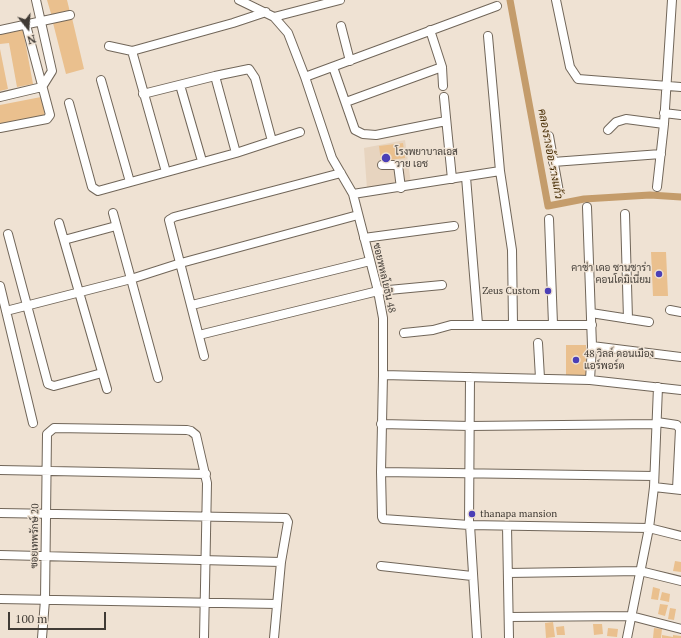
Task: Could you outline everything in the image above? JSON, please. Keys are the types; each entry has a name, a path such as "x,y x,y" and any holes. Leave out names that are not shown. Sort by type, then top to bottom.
{"street":[{"path":"0,97 42,88 52,71 36,0"},
{"name":"ซอยพหลโยธิน 48","path":"239,0 274,17 288,33 305,77 332,158 353,194 378,291 383,318 381,472 383,519 470,525"},
{"path":"274,17 340,0"},
{"path":"556,0 570,67 578,79 681,87"},
{"path":"657,187 664,124 665,85 672,0"},
{"path":"305,77 497,6"},
{"path":"109,46 132,51 233,23 266,12"},
{"path":"0,30 70,15"},
{"path":"0,128 49,117 50,112 42,88 26,25"},
{"path":"340,26 350,60"},
{"path":"430,30 442,67 443,86"},
{"path":"488,36 500,172 512,250 513,324"},
{"path":"132,51 166,172"},
{"path":"333,67 355,130 363,134 376,135 446,121"},
{"path":"346,102 442,67"},
{"path":"143,94 249,69 252,72 272,141"},
{"path":"215,76 236,153"},
{"path":"101,80 130,182"},
{"path":"180,85 202,161"},
{"path":"444,97 452,179"},
{"path":"69,103 93,189 98,191 202,161 236,153 300,132"},
{"path":"664,113 681,115"},
{"path":"608,130 616,122 626,119 664,124"},
{"path":"549,136 559,192"},
{"path":"553,162 660,154"},
{"path":"382,165 398,165 401,188"},
{"path":"353,194 500,172"},
{"path":"204,356 192,305 169,222 174,217 341,173"},
{"path":"466,177 478,324"},
{"path":"587,207 592,325 590,380"},
{"path":"113,213 158,378"},
{"path":"625,214 628,319"},
{"path":"6,311 80,293 181,263 358,215"},
{"path":"549,219 553,324"},
{"path":"59,223 107,389"},
{"path":"64,240 116,226"},
{"path":"364,238 454,226"},
{"path":"8,234 50,385 54,386 102,373"},
{"path":"192,305 370,261"},
{"path":"199,335 378,291 442,285"},
{"path":"0,286 33,423"},
{"path":"670,310 681,312"},
{"path":"591,313 649,322"},
{"path":"404,333 433,330 451,325 592,325"},
{"path":"538,343 540,378"},
{"path":"592,346 681,356"},
{"path":"383,375 590,380 681,390"},
{"path":"470,377 470,525 477,638"},
{"path":"627,638 649,528 654,487 658,387"},
{"path":"382,424 470,426 656,423 677,425 680,429 679,489 654,487"},
{"name":"ซอยเทพรักษ์ 20","path":"42,638 45,600 47,434 54,428 191,431 196,435 199,441 206,474"},
{"path":"0,470 206,474 204,638"},
{"path":"381,472 654,476"},
{"path":"0,513 286,518 288,522 281,562 274,638"},
{"path":"470,525 649,528 681,536"},
{"path":"507,526 509,638"},
{"path":"0,555 281,562"},
{"path":"381,566 472,576"},
{"path":"508,573 640,571 681,581"},
{"path":"0,599 205,604 277,604"},
{"path":"509,617 631,616 681,628"}],"shaded area":[{"name":"โรงพยาบาลเอส วาย เอช","path":"405,140 411,184 367,189 364,148"}],"building":[{"path":"47,0 67,0 70,12 52,17"},
{"path":"72,18 84,69 66,74 53,23"},
{"path":"23,30 33,84 17,87 9,43 0,44 0,34"},
{"path":"0,49 8,89 0,91"},
{"path":"41,97 45,116 0,124 0,105"},
{"path":"403,143 405,158 381,161 379,146"},
{"name":"คาซ่า เดอ ซานซาร่า คอนโดมิเนี่ยม","path":"651,252 666,252 668,296 653,296"},
{"name":"48 วิลล์ ดอนเมือง แอร์พอร์ต","path":"566,345 586,345 586,375 566,375"},
{"path":"675,561 681,562 681,572 673,571"},
{"path":"653,587 660,589 658,600 651,599"},
{"path":"662,592 670,594 669,602 660,600"},
{"path":"660,604 668,605 665,616 658,614"},
{"path":"670,608 676,609 674,620 668,619"},
{"path":"553,622 555,637 546,638 545,623"},
{"path":"593,624 602,624 603,634 594,635"},
{"path":"564,626 565,635 557,635 556,627"},
{"path":"608,628 618,629 617,637 607,636"},
{"path":"654,628 662,629 661,638 653,638"},
{"path":"662,635 673,637 673,635 681,636 681,638 662,638"}],"waterway":[{"name":"คลองรางอ้อ-รางแก้ว","path":"510,0 548,206 584,199 650,195 681,197"}],"place":[{"name":"โรงพยาบาลเอส วาย เอช","path":"386,158"},
{"name":"คาซ่า เดอ ซานซาร่า คอนโดมิเนี่ยม","path":"659,274"},
{"name":"Zeus Custom","path":"548,291"},
{"name":"48 วิลล์ ดอนเมือง แอร์พอร์ต","path":"576,360"},
{"name":"thanapa mansion","path":"472,514"}]}
